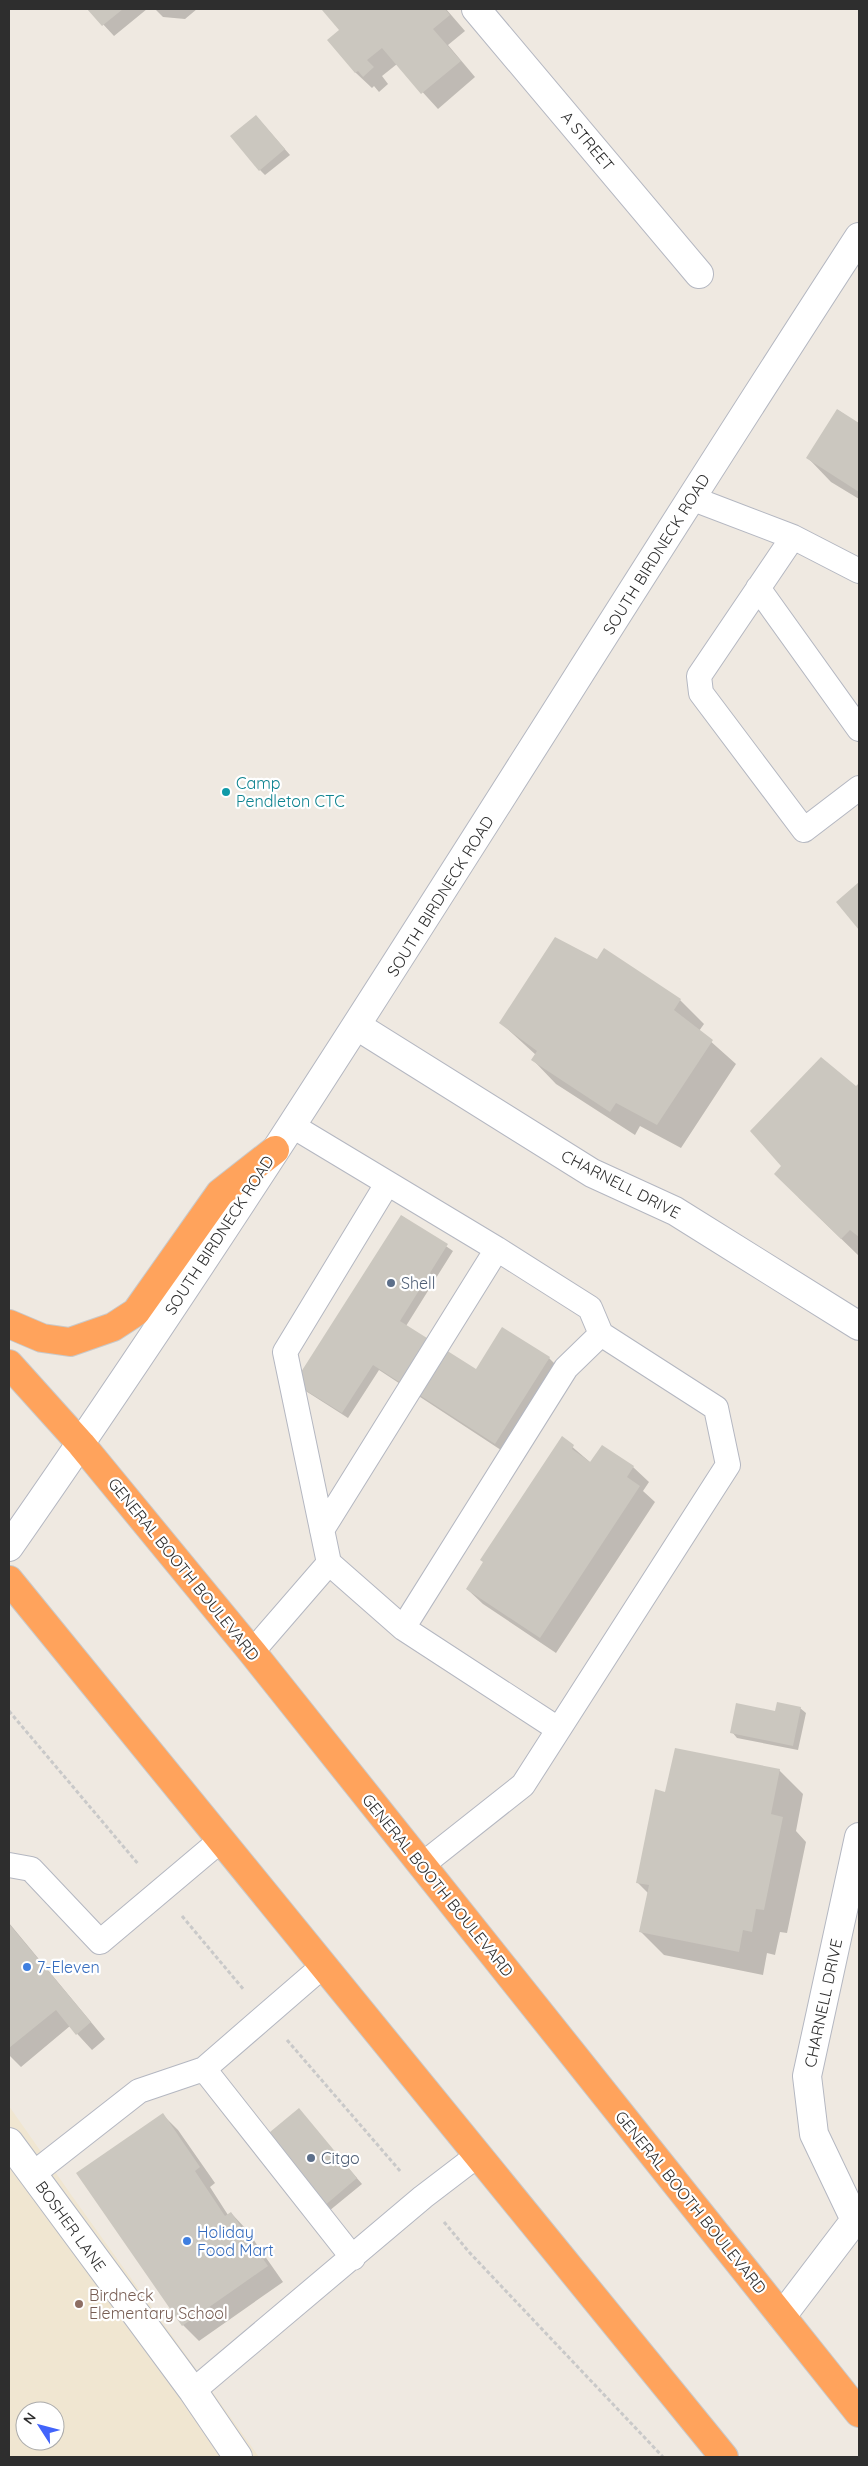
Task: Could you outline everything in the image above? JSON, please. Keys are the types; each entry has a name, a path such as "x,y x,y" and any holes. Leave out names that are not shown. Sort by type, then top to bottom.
{"highway":[{"path":"9,1324 42,1338 70,1342 113,1327 136,1312 220,1193 274,1150"},
{"name":"GENERAL BOOTH BOULEVARD","path":"9,1364 81,1444 252,1652 859,2413"},
{"path":"9,1580 724,2457"}],"street":[{"name":"A STREET","path":"486,12 699,274"},
{"name":"SOUTH BIRDNECK ROAD","path":"9,1547 81,1444 357,1026 859,237"},
{"name":"CHARNELL DRIVE","path":"357,1026 592,1173 675,1210 859,1326"},
{"name":"CHARNELL DRIVE","path":"782,2316 858,2220 814,2134 807,2076 859,1837"},
{"name":"BOSHER LANE","path":"9,2142 192,2391 238,2457"}],"lane":[{"path":"692,498 793,537 859,571"},
{"path":"793,537 699,676 702,693 804,830 859,788"},
{"path":"758,588 859,729"},
{"path":"291,1125 497,1249 590,1308 601,1334 716,1408 728,1465 523,1785 422,1865"},
{"path":"387,1184 285,1352 329,1563 402,1628 558,1729"},
{"path":"322,1530 497,1249"},
{"path":"402,1628 566,1368 601,1334"},
{"path":"252,1652 329,1563"},
{"path":"9,1865 31,1869 100,1942 221,1840"},
{"path":"33,2174 139,2091 204,2069 323,1966"},
{"path":"204,2069 353,2258"},
{"path":"192,2391 353,2258 423,2197 478,2155"}],"path":[{"path":"9,1711 469,2252 663,2457"}],"shaded area":[{"name":"Birdneck Elementary School","path":"9,2106 72,2196 259,2457 9,2457"}],"building":[{"path":"87,9 123,9 102,26"},
{"path":"445,9 450,15 433,29 461,61 421,94 382,48 367,60 374,67 363,77 358,71 355,73 327,40 339,30 322,10"},
{"path":"256,115 285,149 259,171 230,136"},
{"path":"837,409 859,423 859,492 806,458"},
{"path":"859,882 859,930 836,902"},
{"path":"555,937 597,959 604,948 681,999 674,1010 713,1040 657,1125 616,1103 610,1112 531,1060 537,1051 499,1023"},
{"path":"821,1057 856,1086 859,1083 859,1237 850,1230 841,1239 774,1174 781,1166 750,1131"},
{"name":"Shell","path":"401,1215 448,1244 400,1321 476,1369 502,1327 550,1357 495,1444 373,1365 342,1413 294,1383"},
{"path":"562,1436 574,1445 572,1449 590,1462 602,1445 634,1466 627,1477 640,1486 540,1638 466,1589 483,1562 480,1560"},
{"path":"777,1702 801,1707 793,1746 730,1733 736,1703 775,1711"},
{"path":"675,1748 780,1769 771,1814 783,1817 764,1910 756,1909 752,1932 743,1930 739,1952 639,1932 649,1885 636,1883 655,1789 665,1792"},
{"name":"7-Eleven","path":"9,1924 91,2022 76,2035 56,2010 9,2048"},
{"name":"Citgo","path":"299,2108 357,2178 323,2207 264,2137"},
{"name":"Holiday Food Mart","path":"163,2113 200,2167 195,2171 225,2216 231,2212 268,2266 182,2326 76,2173"}],"place":[{"name":"Camp Pendleton CTC","path":"226,792"},
{"name":"Shell","path":"391,1283"},
{"name":"7-Eleven","path":"27,1967"},
{"name":"Citgo","path":"311,2158"},
{"name":"Holiday Food Mart","path":"187,2241"},
{"name":"Birdneck Elementary School","path":"79,2304"}]}
